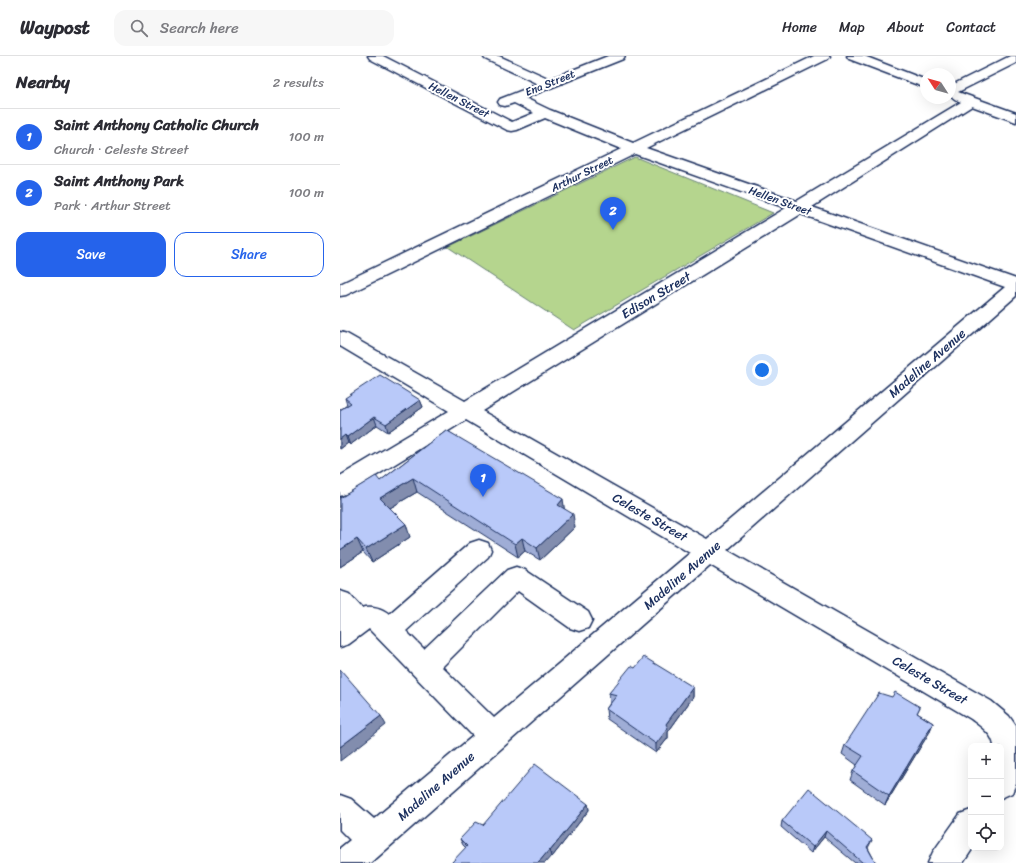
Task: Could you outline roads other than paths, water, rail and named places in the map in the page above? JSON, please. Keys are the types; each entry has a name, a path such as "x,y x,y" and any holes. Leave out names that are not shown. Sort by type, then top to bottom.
{"street":[{"name":"Hellen Street","path":"374,56 512,127 545,113"},
{"path":"490,56 550,84"},
{"name":"Ena Street","path":"482,111 619,56"},
{"name":"Arthur Street","path":"340,291 824,56"},
{"path":"853,56 920,82"},
{"path":"956,89 1016,58"},
{"path":"956,95 1016,118"},
{"name":"Hellen Street","path":"514,98 545,113 634,149 1016,286"},
{"name":"Edison Street","path":"340,487 951,115 971,101"},
{"name":"Madeline Avenue","path":"347,863 710,552 1016,286"},
{"name":"Celeste Street","path":"340,338 981,710 1007,735 1012,745 1012,758 1008,771 1003,779"},
{"path":"388,631 479,550"},
{"path":"424,667 516,577 579,620"},
{"path":"340,602 350,629 368,617 376,619 493,737"},
{"path":"340,810 374,840"},
{"path":"944,863 968,829"}],"place":[{"name":"Saint Anthony Park","path":"613,230"},
{"name":"Saint Anthony Catholic Church","path":"483,497"}]}
